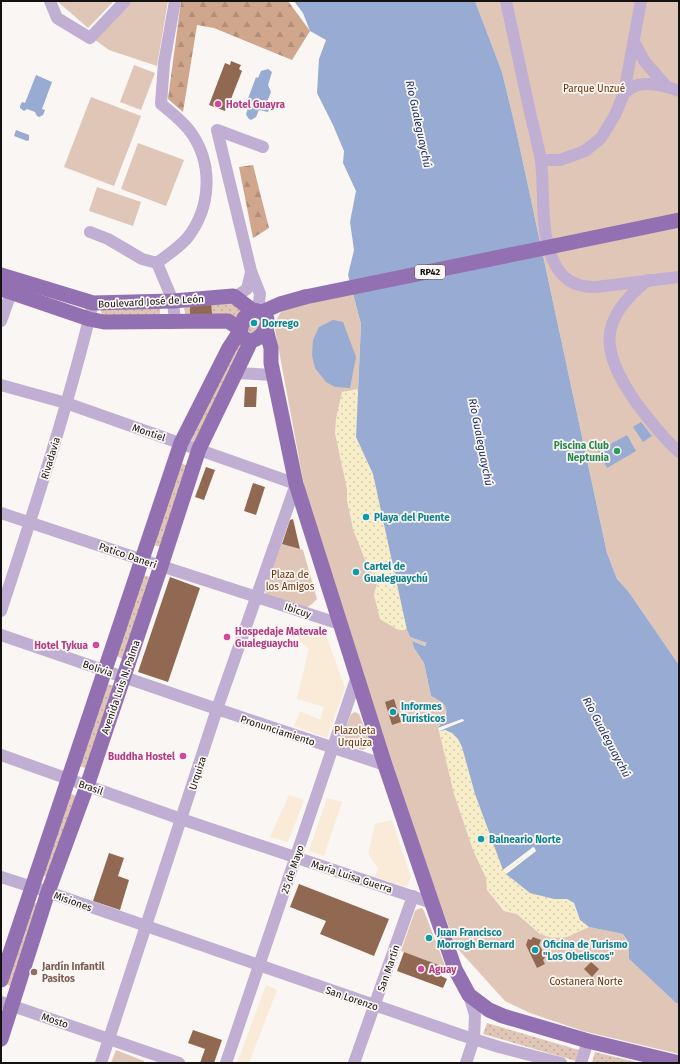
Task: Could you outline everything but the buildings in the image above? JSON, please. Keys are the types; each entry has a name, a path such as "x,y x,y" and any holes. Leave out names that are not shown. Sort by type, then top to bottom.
{"main road":[{"name":"RP42","path":"257,311 305,297 679,220"},
{"name":"Boulevard José de León","path":"1,275 9,287 89,319 104,322 228,321 246,335"},
{"name":"Boulevard José de León","path":"9,287 93,304 235,297"},
{"path":"235,297 266,318 266,329 262,336 246,335"},
{"path":"257,311 244,318 246,335 264,356 272,369"},
{"path":"266,329 271,348 272,369 296,484 385,764 432,903 455,969 469,995 489,1010 503,1016 588,1041 679,1063"},
{"name":"Avenida Luis N. Palma","path":"1,1038 7,1004 87,786 161,566 198,449 235,373 246,335"},
{"name":"Avenida Luis N. Palma","path":"1,980 181,444 229,348 246,335"}],"street":[{"path":"50,1 56,18 90,38 125,1"},
{"path":"158,262 187,238 197,222 206,195 207,176 203,156 192,134 177,117 161,104 164,63 175,1"},
{"path":"506,1 541,160 546,239 555,265 564,277 570,282 579,286 596,287 679,277"},
{"path":"541,160 560,160 585,151 600,138 615,115 624,93 641,1"},
{"path":"634,42 645,62 667,86"},
{"path":"624,93 637,85 650,84 667,86 679,91"},
{"path":"257,311 260,294 251,271 217,130 264,147"},
{"path":"90,232 108,239 142,259 158,262"},
{"path":"158,262 173,301 175,322"},
{"path":"235,297 247,289 251,271"},
{"path":"649,280 621,306 614,318 610,332 609,346 612,360 620,377 642,410 666,440 679,452"},
{"path":"615,284 626,289 629,293 629,297"},
{"path":"1,322 9,287"},
{"name":"Rivadavia","path":"1,611 66,403 93,304"},
{"path":"235,373 272,369"},
{"name":"Montiel","path":"1,385 66,403 296,484"},
{"name":"Urquiza","path":"101,1063 217,709 296,484"},
{"name":"Patico Daneri","path":"1,513 256,596"},
{"name":"Ibicuy","path":"256,596 340,624"},
{"name":"Bolivia","path":"1,635 217,709"},
{"name":"25 de Mayo","path":"226,1063 357,676"},
{"name":"Pronunciamiento","path":"217,709 385,764"},
{"name":"Brasil","path":"1,756 181,819"},
{"name":"María Luisa Guerra","path":"181,819 432,903"},
{"name":"Misiones","path":"1,877 145,926"},
{"name":"San Martín","path":"354,1063 413,896"},
{"name":"San Lorenzo","path":"145,926 474,1039 561,1063"},
{"path":"466,1063 474,1039 475,1015 469,995"},
{"name":"Mosto","path":"7,1004 179,1063"},
{"path":"581,1063 588,1041"}],"shaded area":[{"path":"302,625 325,633 345,688 327,738 294,726 300,711 320,720 324,707 297,699 309,648 298,640"},
{"path":"289,795 304,800 288,842 270,837"},
{"path":"327,798 342,802 324,856 309,851"},
{"path":"392,820 411,877 407,887 375,877 378,868 368,854 375,824"},
{"path":"266,985 277,990 249,1063 237,1063"}],"green space":[{"path":"57,1 114,1 88,28"},
{"path":"131,1 168,1 157,66 109,50 95,40"},
{"path":"181,1 288,1 310,31 292,60 214,28 197,25 183,112 168,99"},
{"name":"Parque Unzué","path":"475,1 679,1 679,665 628,591 617,579 607,553 516,130 502,72"},
{"path":"134,65 155,73 141,110 120,102"},
{"path":"91,97 141,116 114,186 64,167"},
{"path":"138,143 184,160 166,206 121,189"},
{"path":"253,165 269,228 253,238 239,167"},
{"path":"97,187 141,202 133,226 89,211"},
{"name":"Costanera Norte","path":"353,294 361,324 358,389 342,392 336,419 335,433 347,489 347,500 353,529 369,570 378,580 374,595 380,619 398,630 407,630 410,637 427,643 426,646 412,641 414,648 424,663 431,696 443,703 446,709 446,713 438,728 464,721 439,731 454,794 473,850 486,878 487,890 504,911 517,914 540,934 552,938 567,937 589,927 623,934 629,943 629,959 676,1003 679,1004 679,1054 583,1031 530,1013 505,1001 457,948 418,846 306,496 274,324 282,310"},
{"path":"230,300 246,310 238,321 186,315 184,309 186,302"},
{"path":"160,306 160,314 102,316 101,309"},
{"path":"254,320 259,322 258,331 249,334 247,328 251,321"},
{"path":"238,342 245,346 195,442 189,439"},
{"path":"181,463 188,466 161,547 153,545"},
{"name":"Plaza de los Amigos","path":"280,543 303,550 317,599 306,608 267,595 264,589"},
{"path":"143,575 150,577 123,659 116,656"},
{"path":"107,684 114,686 86,768 79,766"},
{"name":"Plazoleta Urquiza","path":"355,712 359,714 370,742 367,748 362,750 342,742 342,738 351,714"},
{"path":"69,793 76,796 48,877 41,875"},
{"path":"33,902 40,905 13,987 6,984"},
{"path":"422,908 446,968 401,951 415,911"},
{"path":"487,1023 579,1050 576,1061 483,1034"},
{"path":"116,1050 144,1061 144,1063 111,1063"},
{"path":"595,1052 640,1063 592,1063"}],"sand":[{"name":"Playa del Puente","path":"358,389 356,437 373,474 407,630 398,630 380,619 374,595 378,580 369,570 353,529 347,500 347,489 335,433 336,419 342,392"},
{"name":"Balneario Norte","path":"445,730 452,733 458,739 462,747 475,794 503,869 534,847 554,899 572,902 580,919 589,927 567,937 552,938 540,934 517,914 505,911 486,890 486,878 473,850 454,794 439,731"}],"water":[{"name":"Río Gualeguaychú","path":"294,1 475,1 502,72 516,130 607,553 617,579 628,591 679,665 679,1004 676,1003 629,959 629,943 623,934 589,927 580,920 574,903 567,899 554,899 530,893 506,874 536,851 533,847 503,870 475,794 462,747 458,739 452,733 445,730 439,731 463,721 462,719 438,728 445,717 446,709 443,704 431,696 424,663 414,648 412,641 425,646 427,643 410,637 407,630 373,474 356,437 361,324 348,275 354,250 350,222 356,191 343,163 344,151 317,93 319,59 326,40 310,31 303,13"},
{"path":"268,69 272,72 268,85 271,92 267,102 270,107 268,112 259,110 256,117 251,120 246,114 249,106 246,104 256,77 258,78 261,71"},
{"path":"36,75 52,82 42,109 45,110 43,115 39,117 35,112 27,109 24,111 20,108 22,102 25,103"},
{"path":"16,130 29,135 29,140 27,141 14,136"},
{"path":"333,320 343,322 356,357 350,388 335,387 326,382 315,368 312,355 313,340 319,327"},
{"path":"641,422 652,436 643,442 633,427"},
{"name":"Piscina Club Neptunia","path":"627,435 636,451 607,468 598,451"}],"pier":[{"path":"463,719 464,721 439,731 438,728"},
{"path":"534,847 536,851 506,874 505,872 534,851 504,871 503,870"}],"place":[{"name":"Hotel Guayra","path":"218,104"},
{"name":"Dorrego","path":"254,323"},
{"name":"Piscina Club Neptunia","path":"617,451"},
{"name":"Playa del Puente","path":"366,517"},
{"name":"Cartel de Gualeguaychú","path":"356,572"},
{"name":"Hospedaje Matevale Gualeguaychu","path":"227,637"},
{"name":"Hotel Tykua","path":"96,645"},
{"name":"Informes Turísticos","path":"393,712"},
{"name":"Buddha Hostel","path":"183,756"},
{"name":"Balneario Norte","path":"481,839"},
{"name":"Juan Francisco Morrogh Bernard","path":"429,938"},
{"name":"Oficina de Turismo \"Los Obeliscos\"","path":"535,950"},
{"name":"Aguay","path":"421,969"},
{"name":"Jardín Infantil Pasitos","path":"34,972"}]}
